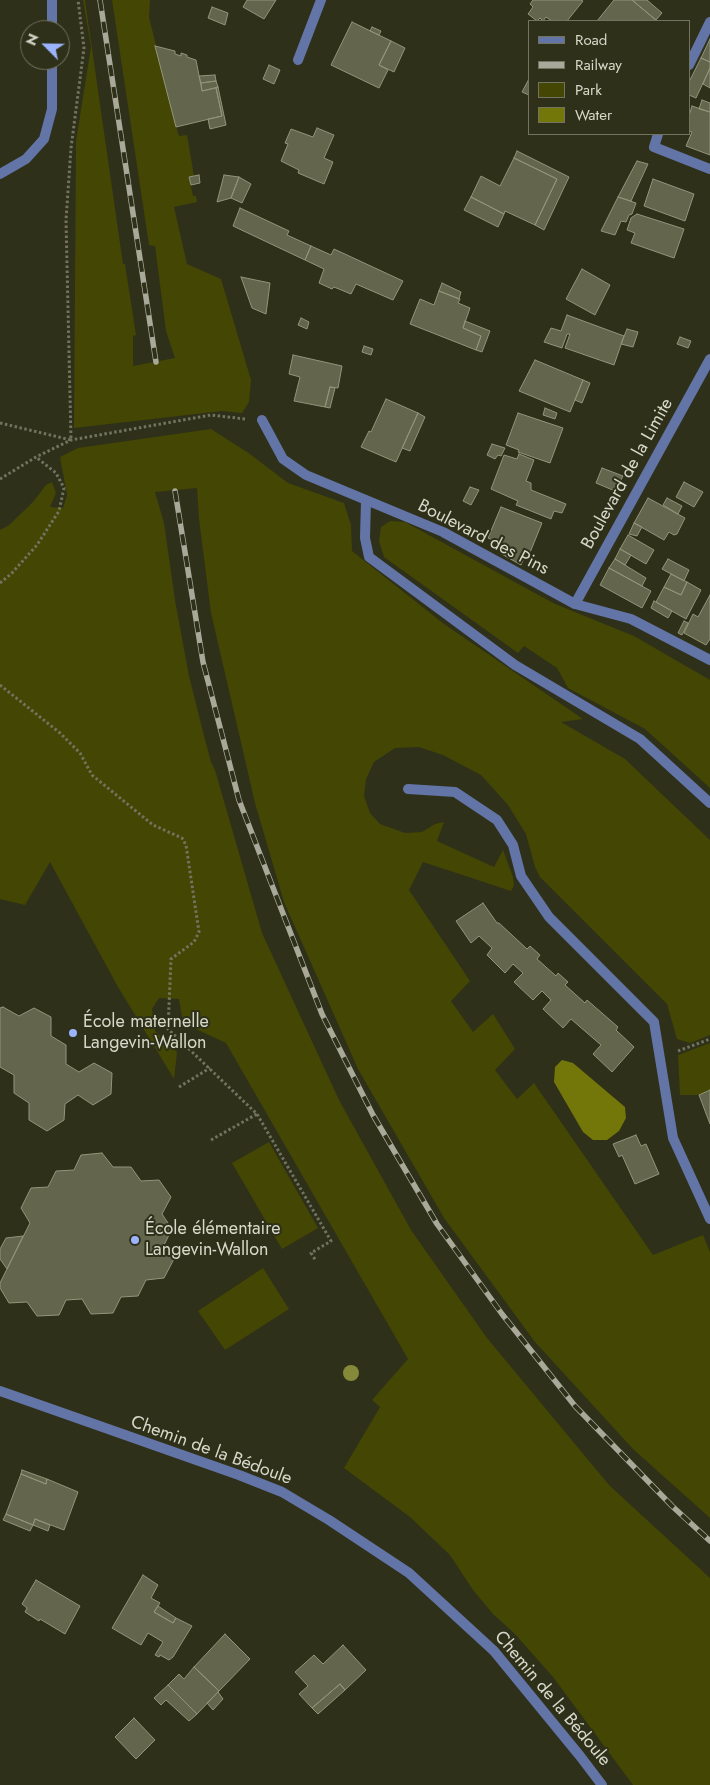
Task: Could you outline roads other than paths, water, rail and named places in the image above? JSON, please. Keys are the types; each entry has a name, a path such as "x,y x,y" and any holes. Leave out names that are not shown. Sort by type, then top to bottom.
{"street":[{"path":"52,0 52,20"},
{"path":"298,60 321,0"},
{"path":"690,63 710,22"},
{"path":"0,174 26,159 44,138 52,109 52,70"},
{"path":"658,135 654,146 710,169"},
{"name":"Boulevard de la Limite","path":"575,604 710,360"},
{"name":"Boulevard des Pins","path":"262,420 283,459 306,475 444,532 575,604 631,619 710,660"},
{"path":"366,500 365,538 369,557 515,665 640,739 710,803"},
{"path":"408,790 455,792 497,820 513,845 521,876 550,917 654,1022 673,1138 710,1219"},
{"name":"Chemin de la Bédoule","path":"0,1391 265,1485 282,1492 329,1520 409,1573 494,1651 602,1785"}],"water":[{"path":"562,1060 573,1063 625,1107 626,1118 619,1131 607,1140 593,1140 583,1132 554,1082 555,1067"}],"railway":[{"path":"100,0 156,362"},
{"path":"175,491 203,662 239,800 322,1014 373,1115 437,1224 502,1314 575,1406 672,1506 710,1541"}],"place":[{"name":"École maternelle Langevin-Wallon","path":"73,1033"},
{"name":"École élémentaire Langevin-Wallon","path":"135,1240"}]}
